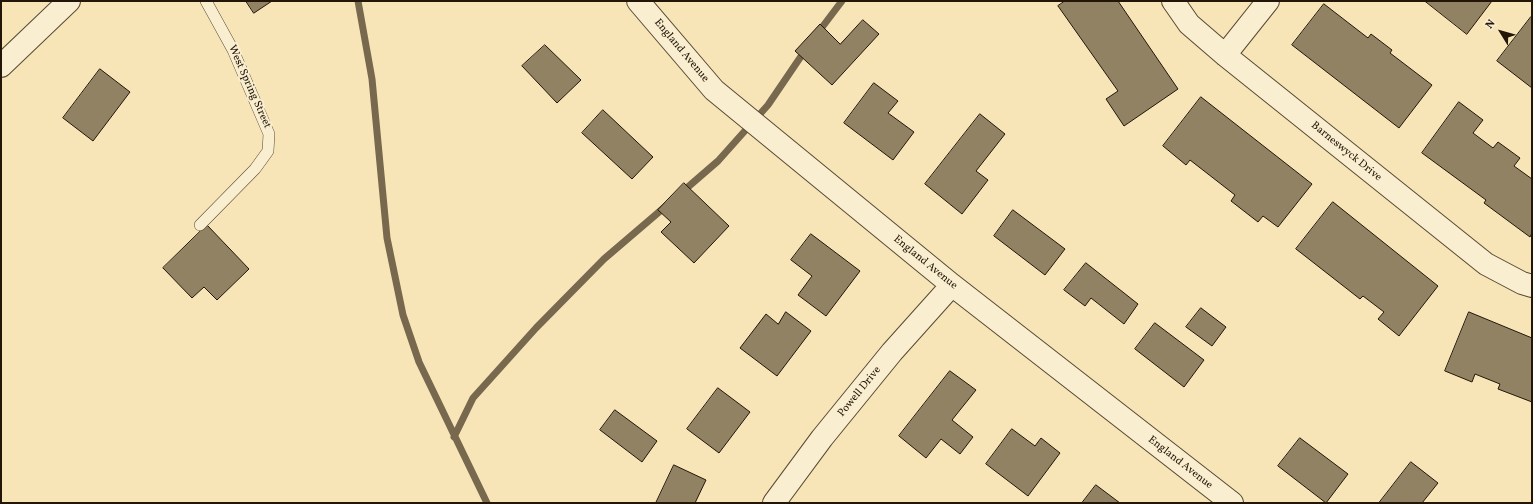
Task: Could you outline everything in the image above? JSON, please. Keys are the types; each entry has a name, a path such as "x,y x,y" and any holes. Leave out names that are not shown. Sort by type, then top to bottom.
{"street":[{"path":"1,66 69,1"},
{"name":"England Avenue","path":"638,1 714,90 952,285 1232,503"},
{"name":"Barneswyck Drive","path":"1174,1 1189,24 1225,55 1486,264 1522,283 1532,286"},
{"path":"1225,55 1268,1"},
{"name":"Powell Drive","path":"774,503 822,438 892,352 952,285"}],"lane":[{"name":"West Spring Street","path":"200,225 255,169 268,151 269,134 233,50 206,1"}],"building":[{"path":"246,1 272,1 254,13"},
{"path":"1065,1 1118,1 1178,89 1124,126 1106,99 1118,91 1058,6"},
{"path":"1425,1 1492,1 1467,34"},
{"path":"1324,4 1368,38 1371,34 1392,50 1390,53 1432,85 1399,128 1292,45"},
{"path":"1531,17 1532,18 1532,88 1497,61"},
{"path":"863,20 879,34 832,85 795,51 820,24 840,44"},
{"path":"545,45 581,80 557,103 522,66"},
{"path":"100,69 130,92 93,141 63,118"},
{"path":"874,83 898,101 888,113 914,132 893,160 844,123"},
{"path":"1201,97 1312,184 1278,227 1263,216 1258,222 1231,201 1235,195 1190,160 1186,165 1163,146"},
{"path":"1459,102 1483,120 1473,133 1493,148 1498,142 1520,158 1514,166 1532,179 1532,233 1530,237 1484,203 1486,200 1422,153"},
{"path":"603,110 653,157 632,179 582,133"},
{"path":"980,114 1005,134 976,171 988,180 962,214 925,184"},
{"path":"684,183 729,226 694,263 661,232 671,222 658,210"},
{"path":"1333,202 1438,286 1399,336 1378,319 1384,312 1363,296 1360,299 1296,249"},
{"path":"1013,210 1065,249 1045,275 994,236"},
{"path":"207,225 249,269 217,300 204,287 192,298 163,268"},
{"path":"811,234 860,271 826,316 798,295 812,276 791,260"},
{"path":"1086,263 1138,304 1124,324 1091,298 1085,306 1064,290"},
{"path":"1201,308 1226,327 1212,346 1186,327"},
{"path":"786,312 811,331 777,376 740,348 766,314 778,324"},
{"path":"1469,312 1532,338 1532,402 1498,389 1500,384 1475,374 1472,382 1445,371"},
{"path":"1155,323 1204,360 1184,387 1135,349"},
{"path":"950,371 976,390 952,420 973,437 960,454 941,439 926,458 899,436"},
{"path":"718,388 750,412 719,453 687,429"},
{"path":"615,410 657,441 642,462 600,430"},
{"path":"1012,429 1035,446 1041,438 1060,453 1028,496 986,464"},
{"path":"1300,438 1348,474 1326,503 1278,466"},
{"path":"1411,462 1438,483 1422,503 1379,503"},
{"path":"674,465 706,480 695,503 656,503"},
{"path":"1096,485 1120,503 1082,503"}],"waterway":[{"path":"358,1 372,79 387,238 403,315 419,362 487,503"},
{"path":"817,34 842,1"},
{"path":"681,193 718,161 768,105 806,49"},
{"path":"454,437 473,398 536,328 604,259 666,206"}]}
